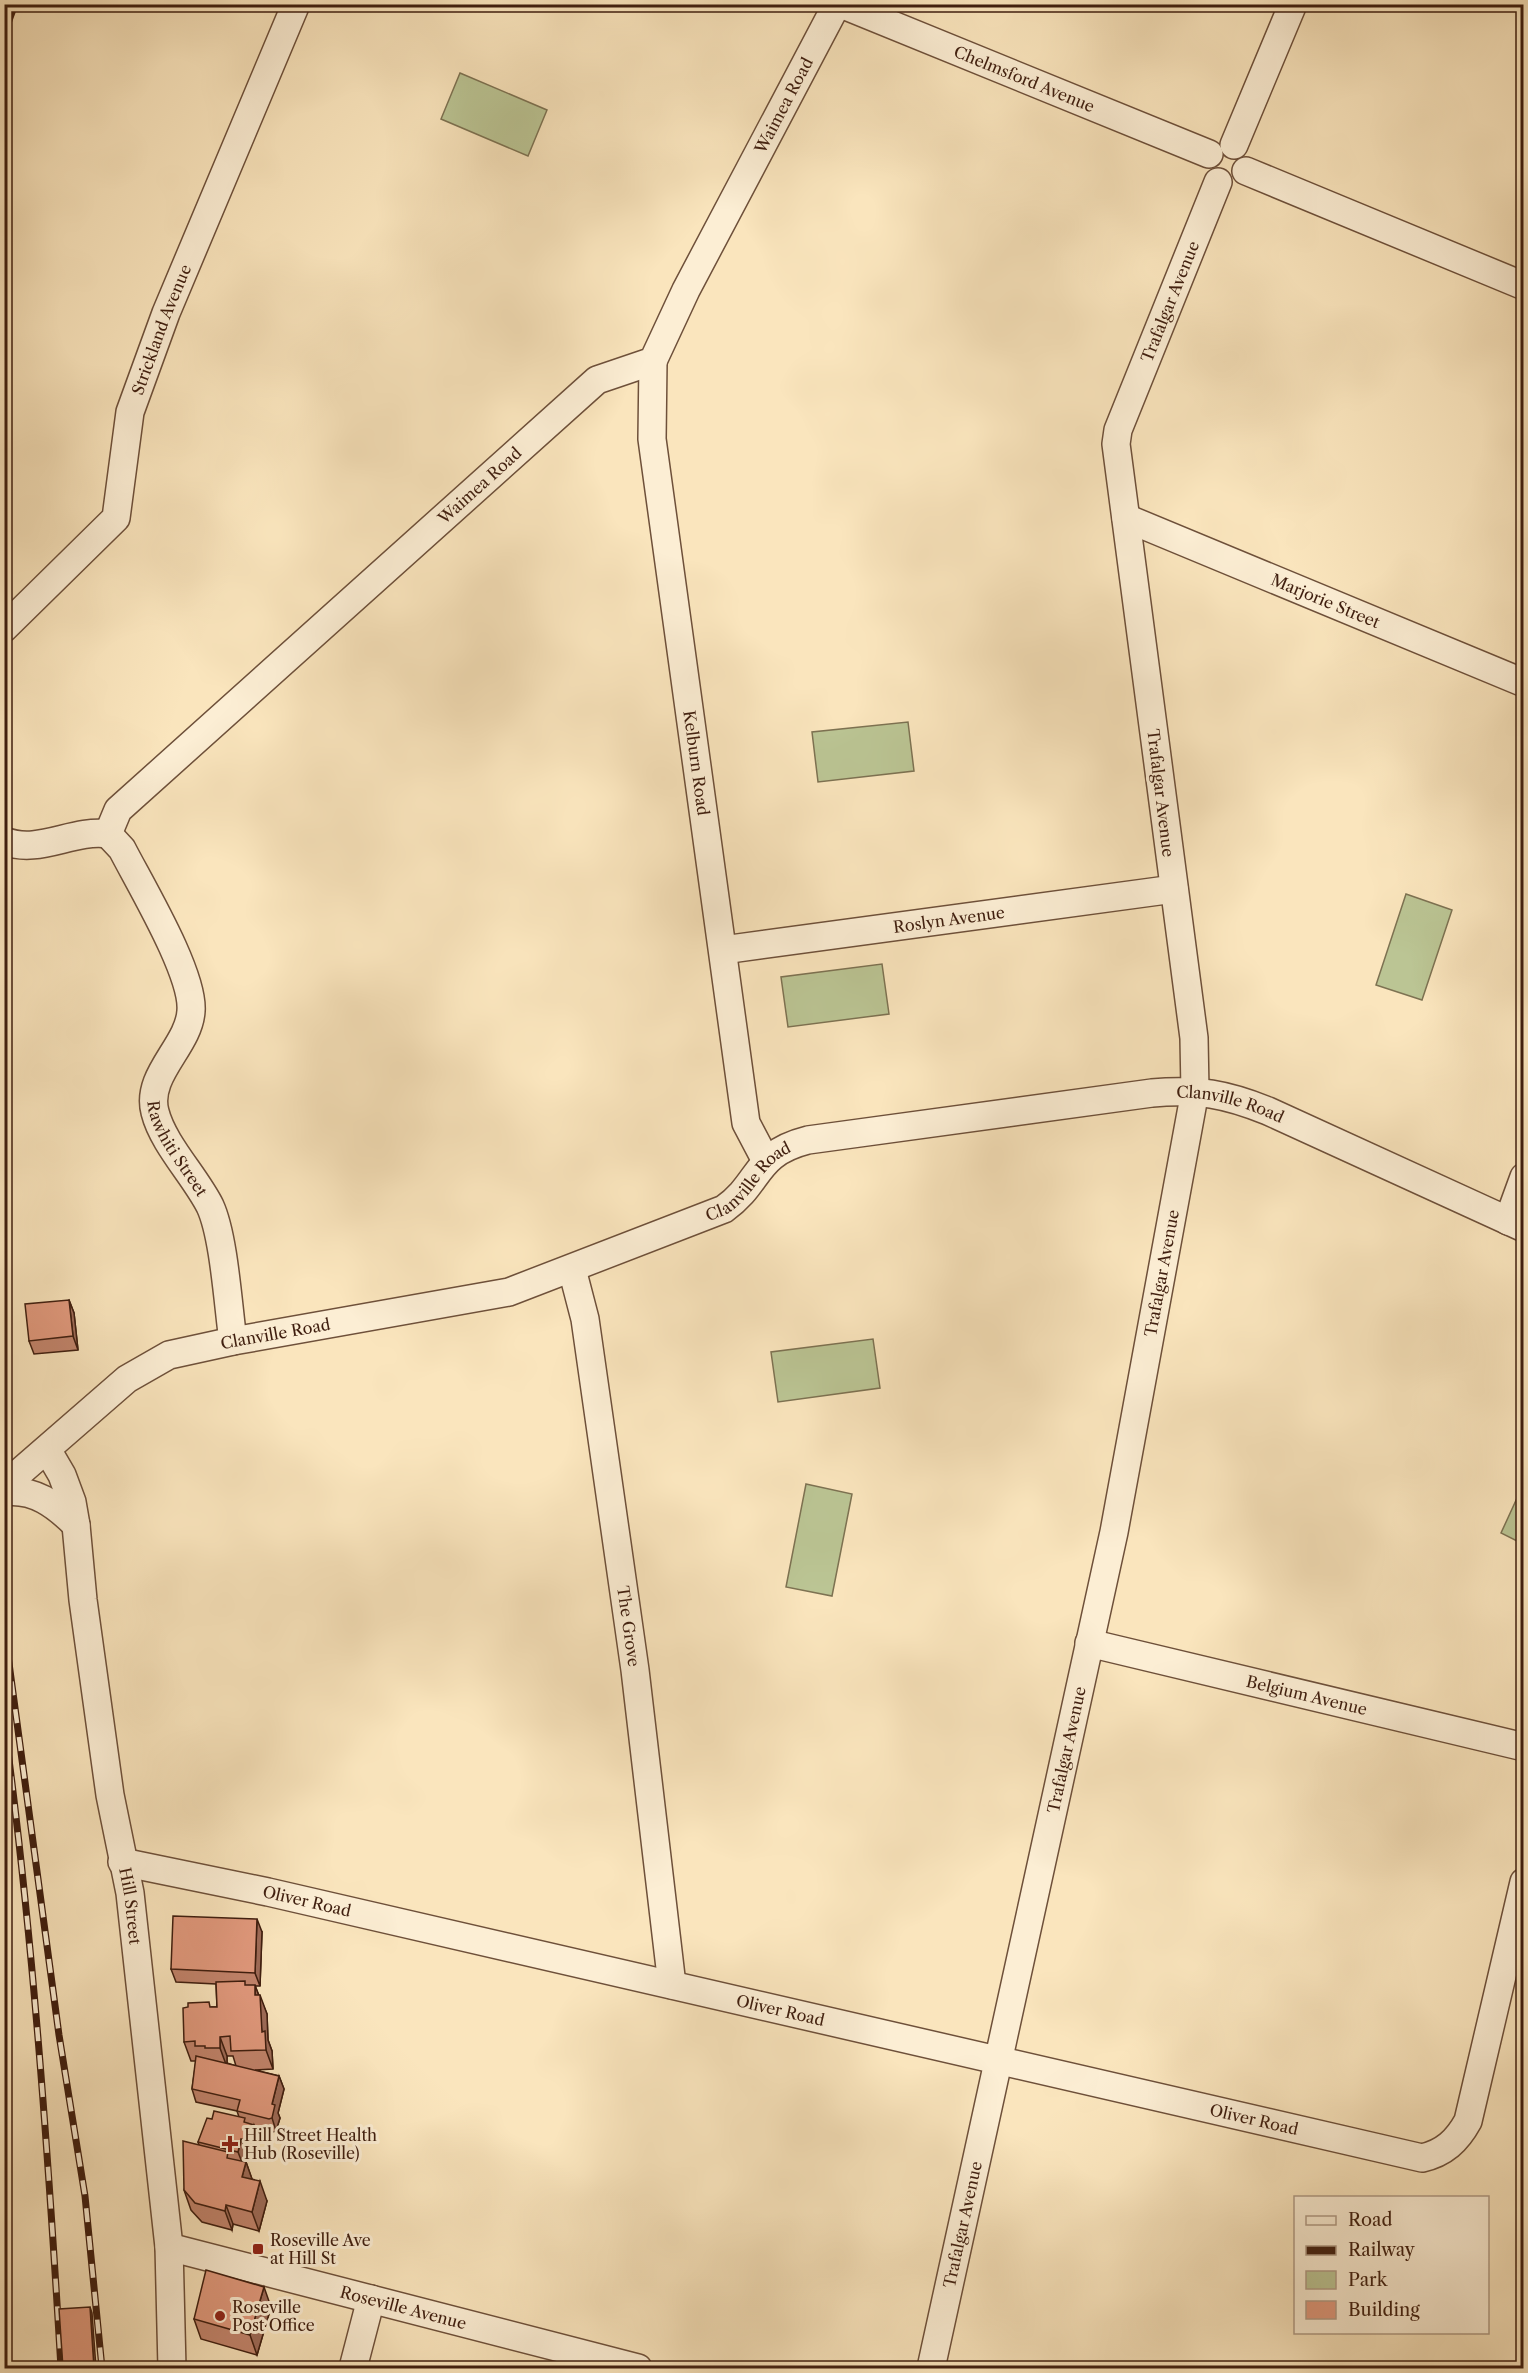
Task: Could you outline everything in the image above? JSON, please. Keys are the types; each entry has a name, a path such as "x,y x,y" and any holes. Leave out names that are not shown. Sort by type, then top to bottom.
{"street":[{"name":"Strickland Avenue","path":"4,628 116,518 130,412 166,313 296,4"},
{"name":"Chelmsford Avenue","path":"839,4 1209,154"},
{"name":"Waimea Road","path":"108,834 118,810 597,380 653,361 686,290 839,4"},
{"path":"1234,145 1293,4"},
{"path":"1222,144 1234,145 1246,159 1246,171 1238,182 1218,183 1208,173 1206,167 1209,154 1222,144"},
{"path":"1246,171 1524,286"},
{"name":"Trafalgar Avenue","path":"931,2368 1114,1532 1195,1090 1194,1038 1116,444 1118,430 1218,183"},
{"name":"Kelburn Road","path":"653,361 652,439 746,1123 766,1161"},
{"name":"Marjorie Street","path":"1126,518 1524,683"},
{"path":"4,841 15,845 35,846 79,835 108,834"},
{"name":"Rawhiti Street","path":"108,834 122,849 182,967 191,995 192,1010 188,1028 163,1072 153,1102 159,1122 214,1217 233,1341"},
{"name":"Roslyn Avenue","path":"723,950 1174,889"},
{"name":"Clanville Road","path":"13,1486 98,1403 148,1365 169,1355 233,1341 509,1292 724,1209 735,1201 766,1161 786,1147 808,1140 1152,1093 1195,1090 1249,1103 1516,1225"},
{"path":"1516,1225 1524,1177"},
{"name":"The Grove","path":"572,1269 585,1319 635,1670 672,1985"},
{"name":"Hill Street","path":"48,1451 62,1475 72,1502 110,1795 131,1904 169,2247 172,2368"},
{"path":"13,1486 49,1502 76,1525"},
{"name":"Belgium Avenue","path":"1089,1642 1524,1748"},
{"name":"Oliver Road","path":"122,1862 280,1894 1000,2060 1395,2154 1422,2158 1437,2155 1461,2134 1468,2121 1524,1882"},
{"name":"Roseville Avenue","path":"169,2247 638,2368"},
{"path":"353,2368 371,2299"}],"green space":[{"path":"460,73 547,110 528,156 441,119"},
{"path":"908,722 914,771 818,782 812,732"},
{"path":"1406,894 1452,910 1422,1000 1376,985"},
{"path":"882,964 889,1014 788,1027 781,977"},
{"path":"873,1339 880,1388 778,1402 771,1352"},
{"path":"806,1484 852,1494 832,1596 786,1587"},
{"path":"1523,1485 1523,1544 1501,1533"}],"building":[{"path":"69,1300 73,1336 29,1341 25,1304"},
{"path":"173,1916 257,1919 255,1973 171,1969"},
{"path":"245,1981 245,1985 255,1985 255,1995 260,1995 262,2032 265,2031 266,2050 231,2051 230,2036 220,2037 220,2048 195,2046 195,2041 184,2042 183,2008 188,2007 188,2003 209,2002 210,2007 217,2007 216,1982"},
{"path":"196,2056 279,2076 272,2104 275,2105 272,2118 237,2111 240,2100 192,2089"},
{"path":"214,2111 245,2118 244,2122 254,2125 250,2141 241,2139 238,2152 198,2142 207,2118 212,2119"},
{"path":"183,2141 228,2152 227,2158 246,2162 242,2177 260,2181 252,2212 226,2205 225,2211 195,2203 184,2190"},
{"path":"206,2270 264,2287 250,2335 194,2319"},
{"path":"90,2307 94,2368 63,2368 59,2309"}],"railway":[{"path":"4,34 15,4"},
{"path":"4,1626 59,2035 85,2196 102,2368"},
{"path":"4,1721 23,1882 38,2044 61,2368"}],"place":[{"name":"Hill Street Health Hub (Roseville)","path":"230,2144"},
{"name":"Roseville Ave at Hill St","path":"258,2249"},
{"name":"Roseville Post Office","path":"220,2316"}]}
